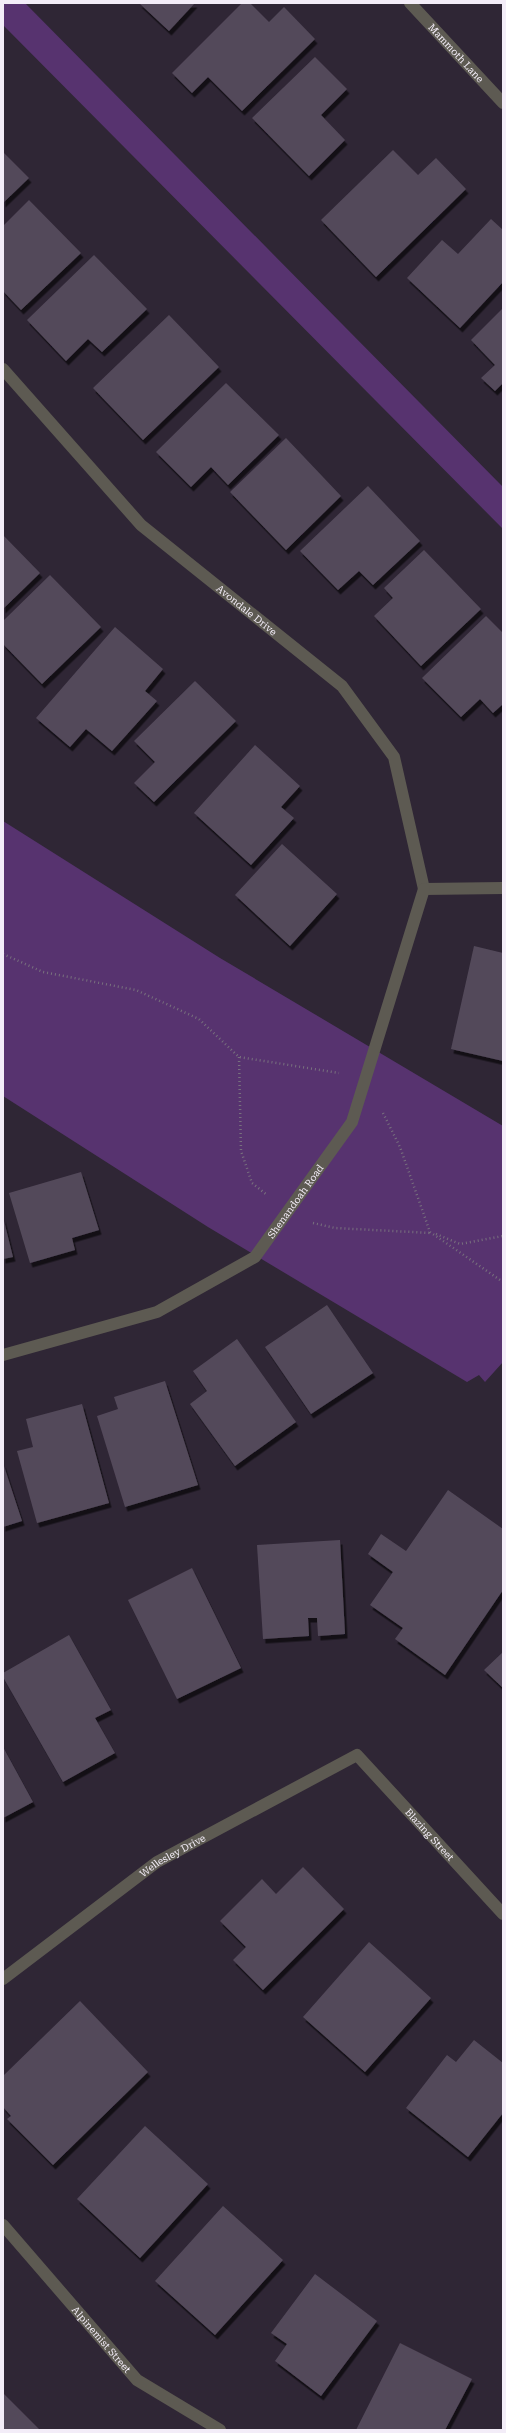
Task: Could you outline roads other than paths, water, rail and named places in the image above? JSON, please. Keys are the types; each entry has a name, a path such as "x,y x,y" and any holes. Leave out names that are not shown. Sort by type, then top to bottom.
{"street":[{"name":"Mammoth Lane","path":"410,3 503,103"},
{"name":"Avondale Drive","path":"3,369 141,525 342,686 394,757 424,888"},
{"path":"424,888 503,888"},
{"name":"Shenandoah Road","path":"3,1355 157,1312 255,1257 352,1122 424,888"},
{"name":"Blazing Street","path":"357,1755 503,1914"},
{"name":"Wellesley Drive","path":"3,1979 157,1862 357,1755"},
{"name":"Alpinemist Street","path":"3,2225 137,2380 220,2430"}]}
